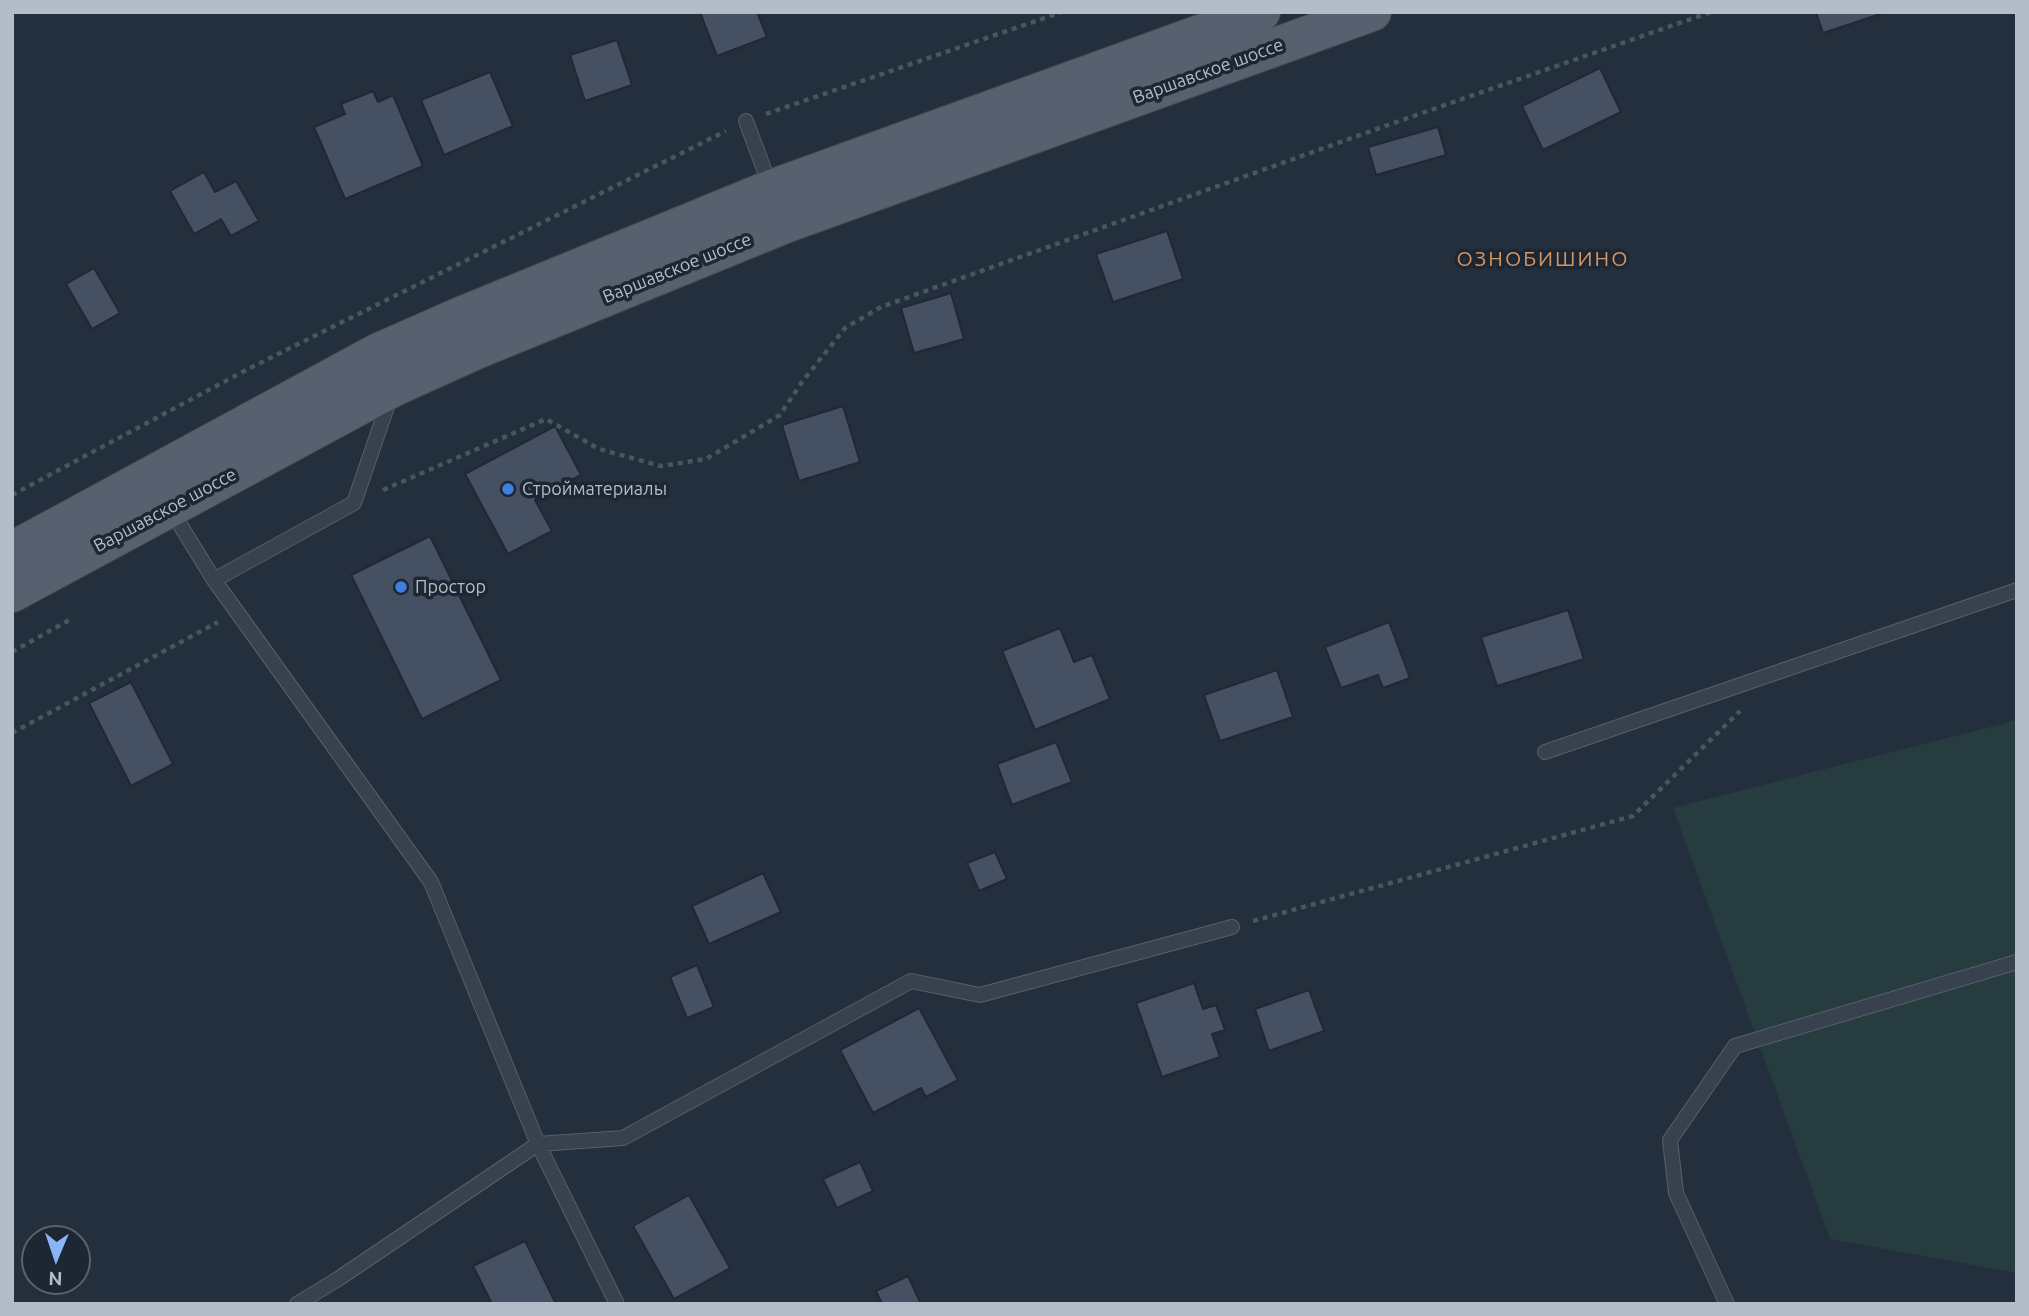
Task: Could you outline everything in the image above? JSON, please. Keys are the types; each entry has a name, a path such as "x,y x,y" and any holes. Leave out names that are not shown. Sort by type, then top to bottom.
{"main road":[{"name":"Варшавское шоссе","path":"12,551 377,353 474,311 771,189 1262,12"},
{"name":"Варшавское шоссе","path":"12,593 394,387 476,350 785,224 1372,12"}],"lane":[{"path":"746,121 771,189"},
{"path":"214,580 354,503 394,387"},
{"path":"169,508 214,580 432,882 538,1144 617,1304"},
{"path":"1545,752 2017,590"},
{"path":"297,1304 538,1144 623,1138 911,981 980,995 1232,927"},
{"path":"1727,1304 1676,1194 1670,1140 1735,1046 2017,962"}],"path":[{"path":"12,495 248,369 746,121 1062,12"},
{"path":"354,503 546,419 599,449 661,466 706,460 780,415 802,382 845,328 881,307 1711,12"},
{"path":"12,733 237,612"},
{"path":"12,652 71,619"},
{"path":"1232,927 1633,816 1742,709"}],"green space":[{"path":"2017,720 2017,1273 1830,1239 1673,808"}],"building":[{"path":"700,12 757,12 767,37 717,56"},
{"path":"1816,12 1887,12 1823,33"},
{"path":"617,40 632,85 585,101 570,55"},
{"path":"1600,68 1621,112 1543,150 1522,106"},
{"path":"490,72 513,126 444,155 421,100"},
{"path":"373,91 378,102 393,95 423,166 345,199 314,127 345,114 341,104"},
{"path":"1438,127 1446,155 1376,175 1368,147"},
{"path":"204,172 215,192 236,181 259,221 231,236 221,219 194,234 170,191"},
{"path":"1167,231 1183,279 1113,302 1096,254"},
{"path":"94,268 120,313 92,329 66,284"},
{"path":"951,293 964,339 914,353 901,308"},
{"path":"843,406 860,462 799,481 782,425"},
{"path":"555,426 581,475 535,500 552,531 508,554 465,474"},
{"path":"430,536 501,680 422,719 351,575"},
{"path":"1568,610 1584,659 1497,686 1481,637"},
{"path":"1389,622 1410,678 1383,688 1378,675 1341,688 1325,647"},
{"path":"1060,628 1074,662 1092,655 1110,699 1035,730 1002,651"},
{"path":"1277,670 1293,717 1220,741 1204,695"},
{"path":"131,682 173,764 131,786 89,703"},
{"path":"1056,742 1072,782 1012,805 997,764"},
{"path":"995,852 1007,879 979,891 967,863"},
{"path":"763,873 781,912 709,944 692,906"},
{"path":"697,965 714,1007 687,1018 670,977"},
{"path":"1194,983 1203,1009 1216,1005 1225,1030 1212,1034 1220,1057 1162,1077 1136,1003"},
{"path":"1309,990 1324,1031 1269,1051 1255,1009"},
{"path":"919,1008 958,1080 926,1097 921,1088 873,1113 840,1050"},
{"path":"860,1162 873,1191 837,1208 823,1179"},
{"path":"689,1195 730,1268 674,1299 633,1226"},
{"path":"525,1241 556,1304 492,1304 473,1266"},
{"path":"908,1276 921,1304 882,1304 876,1291"}],"place":[{"name":"Стройматериалы","path":"508,489"},
{"name":"Простор","path":"401,587"}],"district":[{"name":"ОЗНОБИШИНО","path":"1543,259"}]}
